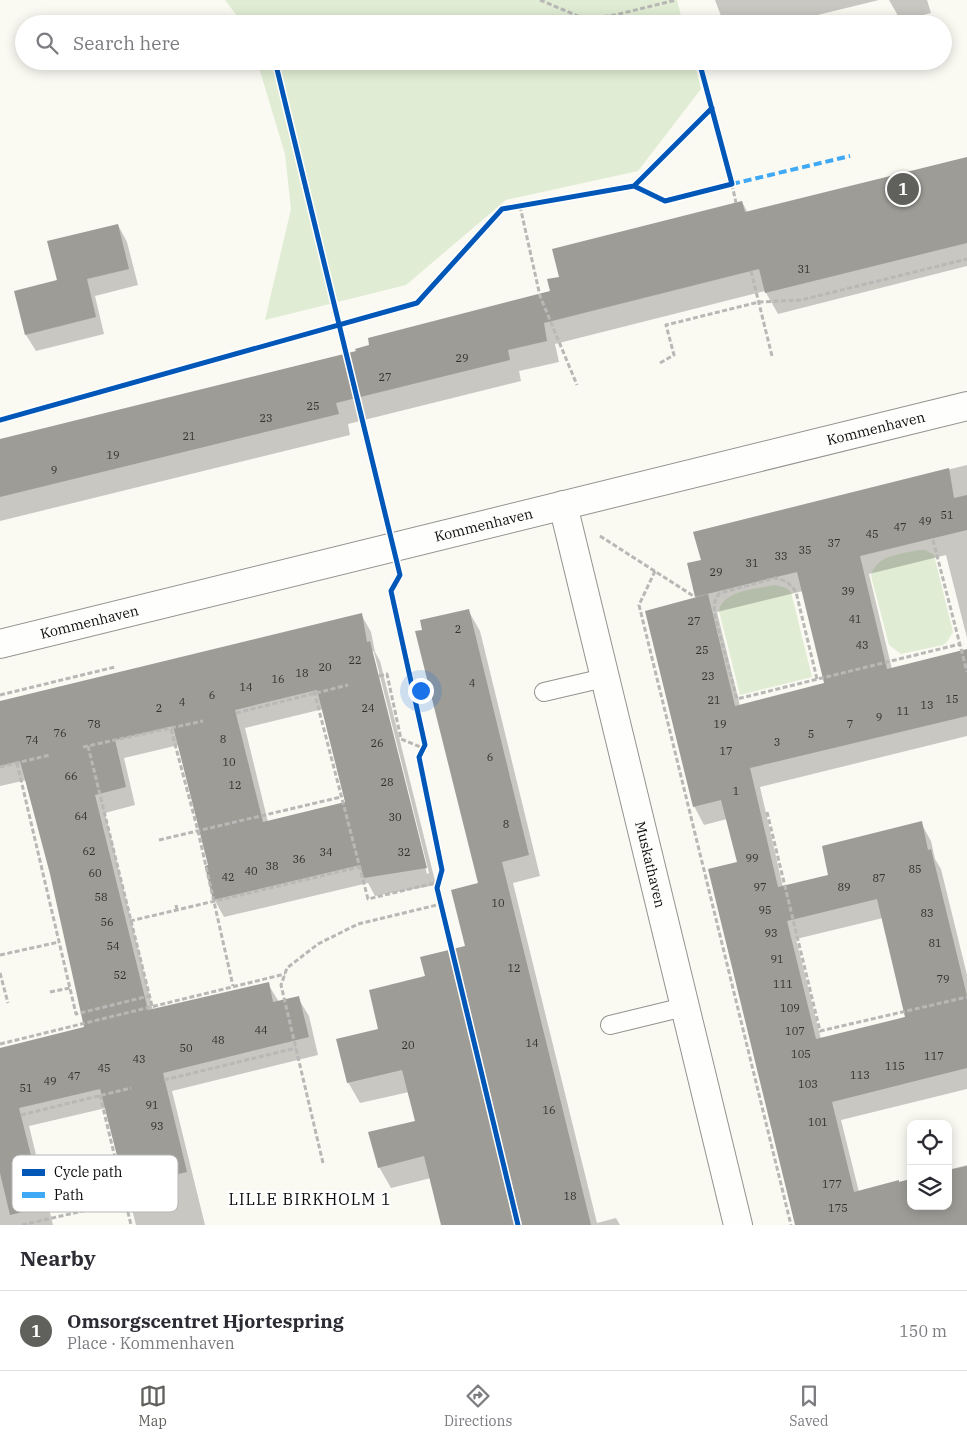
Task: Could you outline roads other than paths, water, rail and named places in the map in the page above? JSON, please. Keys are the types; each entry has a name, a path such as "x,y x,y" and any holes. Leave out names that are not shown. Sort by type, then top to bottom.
{"street":[{"name":"Kommenhaven","path":"0,644 967,406"},
{"name":"Muskathaven","path":"563,505 738,1225"}],"lane":[{"path":"544,692 604,678"},
{"path":"610,1025 684,1007"}],"place":[{"name":"Omsorgscentret Hjortespring","path":"903,189"}],"district":[{"name":"LILLE BIRKHOLM 1","path":"310,1199"}]}
